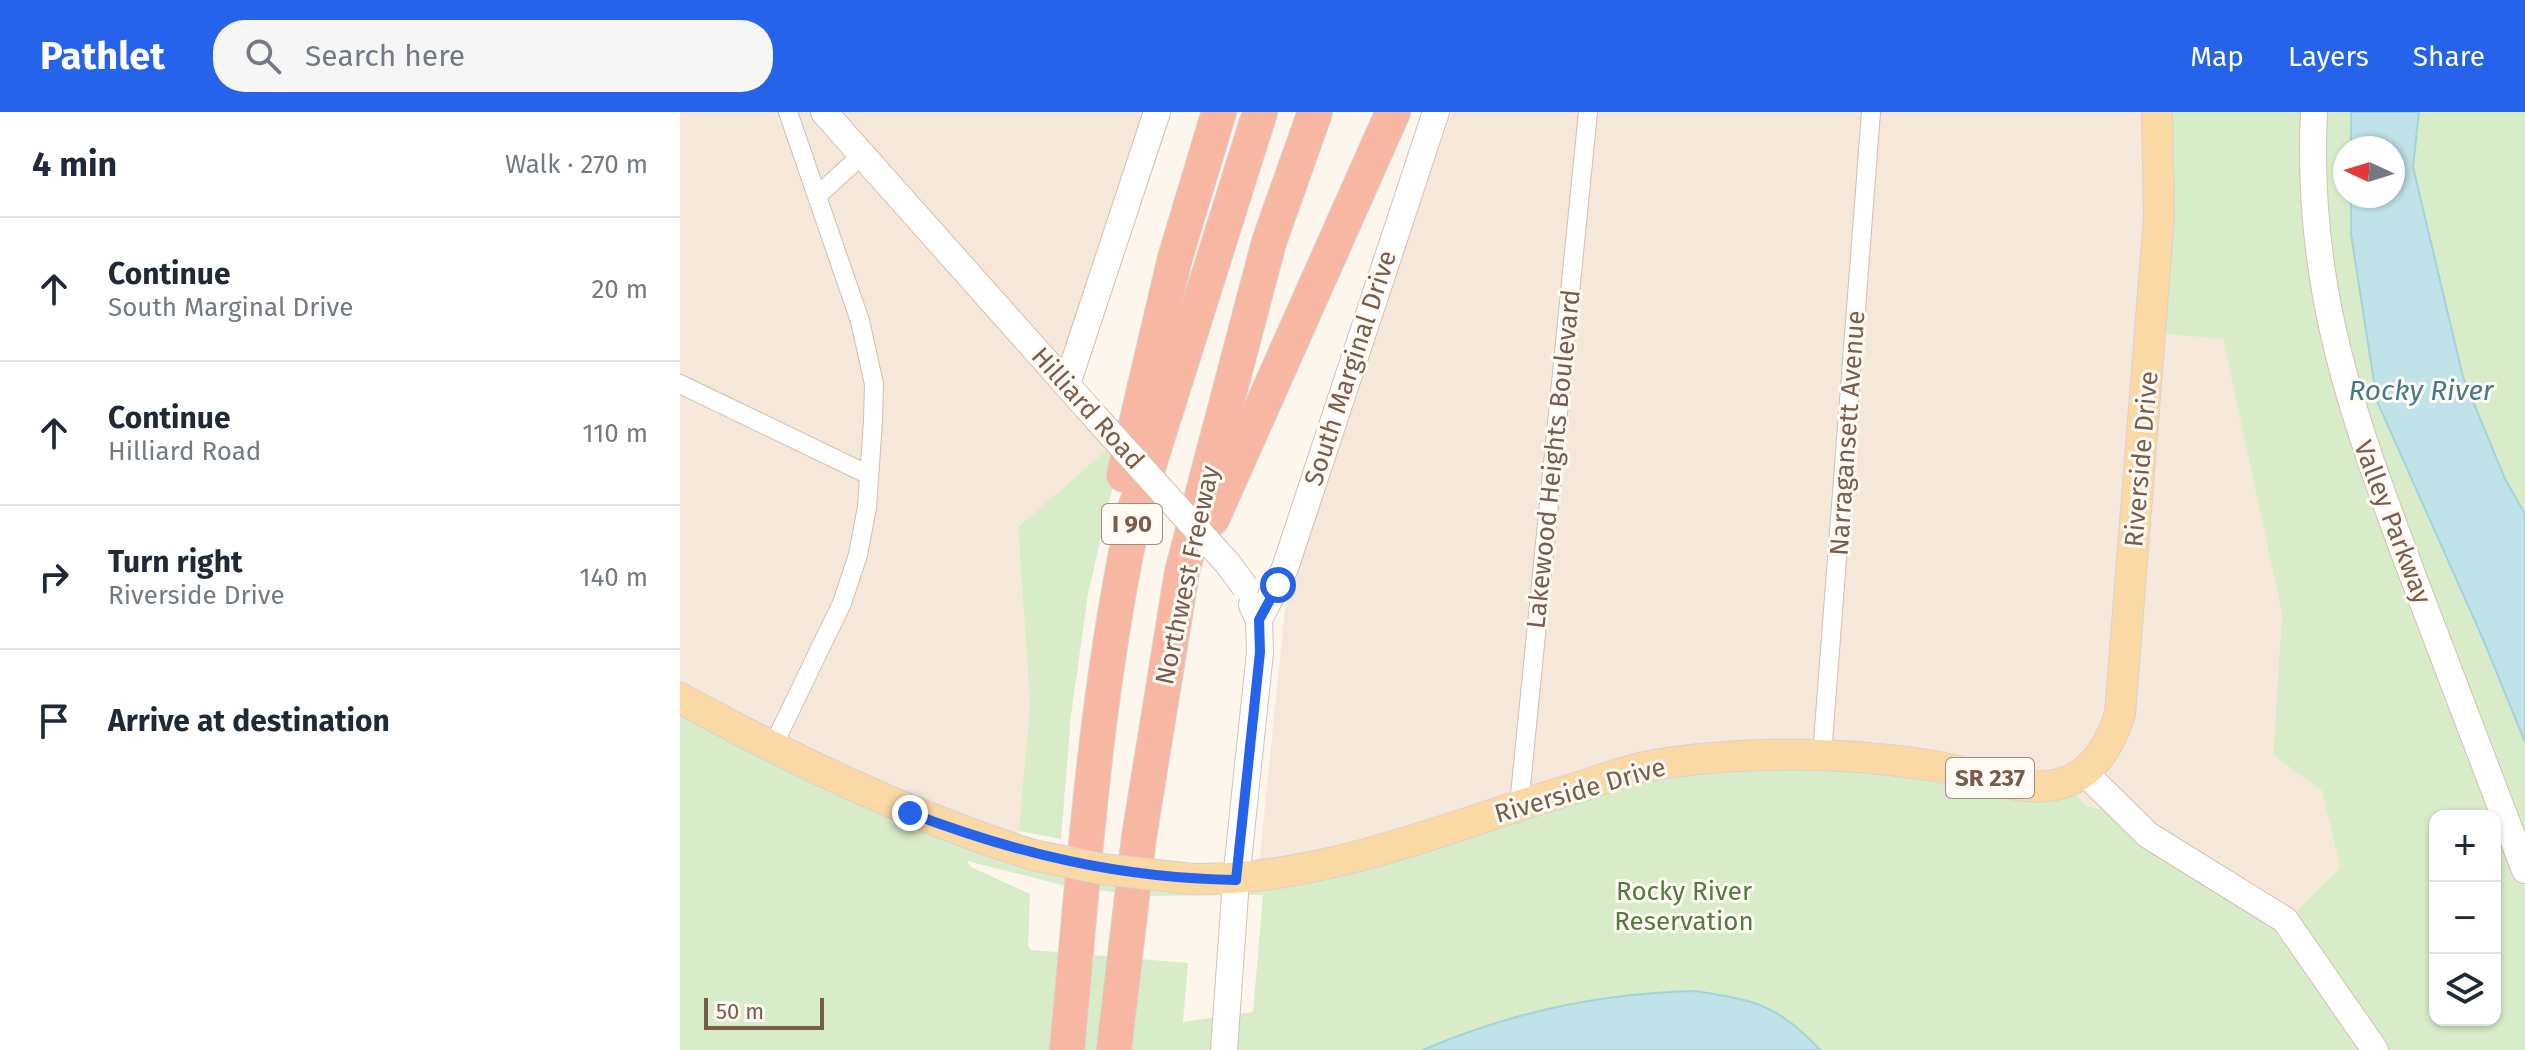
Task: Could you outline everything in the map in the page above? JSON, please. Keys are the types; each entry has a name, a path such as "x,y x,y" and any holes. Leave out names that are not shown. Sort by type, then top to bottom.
{"highway":[{"path":"1081,913 1086,736 1099,608 1118,502 1175,258 1219,112"},
{"name":"I 90","path":"1067,1050 1110,641 1136,506 1260,112"},
{"name":"Northwest Freeway","path":"1114,1050 1122,958 1182,572 1269,242 1315,112"},
{"path":"1182,572 1222,502 1393,112"}],"main road":[{"name":"Hilliard Road","path":"824,112 1229,565 1245,587 1259,620 1260,652 1236,880 1235,932 1224,1050"},
{"path":"1067,384 1157,112"},
{"name":"South Marginal Drive","path":"1259,620 1285,568 1436,112"},
{"name":"Riverside Drive","path":"680,698 772,748 910,813 1033,855 1102,869 1193,879 1236,880 1348,859 1649,766 1763,755 1822,755 1929,765 2028,785 2049,786 2083,771 2111,745 2120,714 2159,217 2157,112"},
{"name":"Valley Parkway","path":"2314,112 2314,222 2324,296 2354,419 2525,870"},
{"path":"2083,771 2148,835 2285,920 2375,1050"}],"street":[{"path":"772,748 842,603 858,555 869,475 874,384 860,321 788,112"},
{"name":"Lakewood Heights Boulevard","path":"1519,805 1588,112"},
{"name":"Narragansett Avenue","path":"1822,755 1871,112"},
{"path":"817,196 862,155"},
{"path":"680,384 869,475"}],"shaded area":[{"path":"680,112 1151,112 1083,318 1053,380 1110,447 1018,527 1030,704 1018,850 680,703"},
{"path":"1452,112 2162,112 2156,333 2223,338 2282,614 2273,755 2322,791 2340,868 2294,915 1258,874 1285,609 1390,288"}],"green space":[{"name":"Rocky River Reservation","path":"2162,112 2525,112 2525,1050 680,1050 680,700 999,845 1258,874 1650,760 1903,766 2047,797 2075,794 2086,806 2128,815 2294,914 2340,868 2322,791 2273,755 2282,614 2223,339 2155,333","holes":["967,861 1066,886 1144,896 1263,895 1253,1012 1183,1022 1188,963 1031,950 1028,946 1030,894 971,867"]},
{"path":"1110,447 1120,456 1088,594 1071,716 1061,839 1019,831 1030,704 1018,527"}],"water":[{"name":"Rocky River","path":"2351,112 2419,112 2413,167 2463,377 2505,479 2525,514 2525,742 2483,639 2377,401 2351,234 2351,208 2405,208 2405,136 2351,136"},
{"path":"1695,991 1749,1001 1777,1013 1820,1050 1423,1050 1489,1025 1556,1007 1624,996"}],"route":[{"path":"910,813 1033,855 1102,869 1193,879 1236,880 1260,652 1259,620 1278,585"}]}
